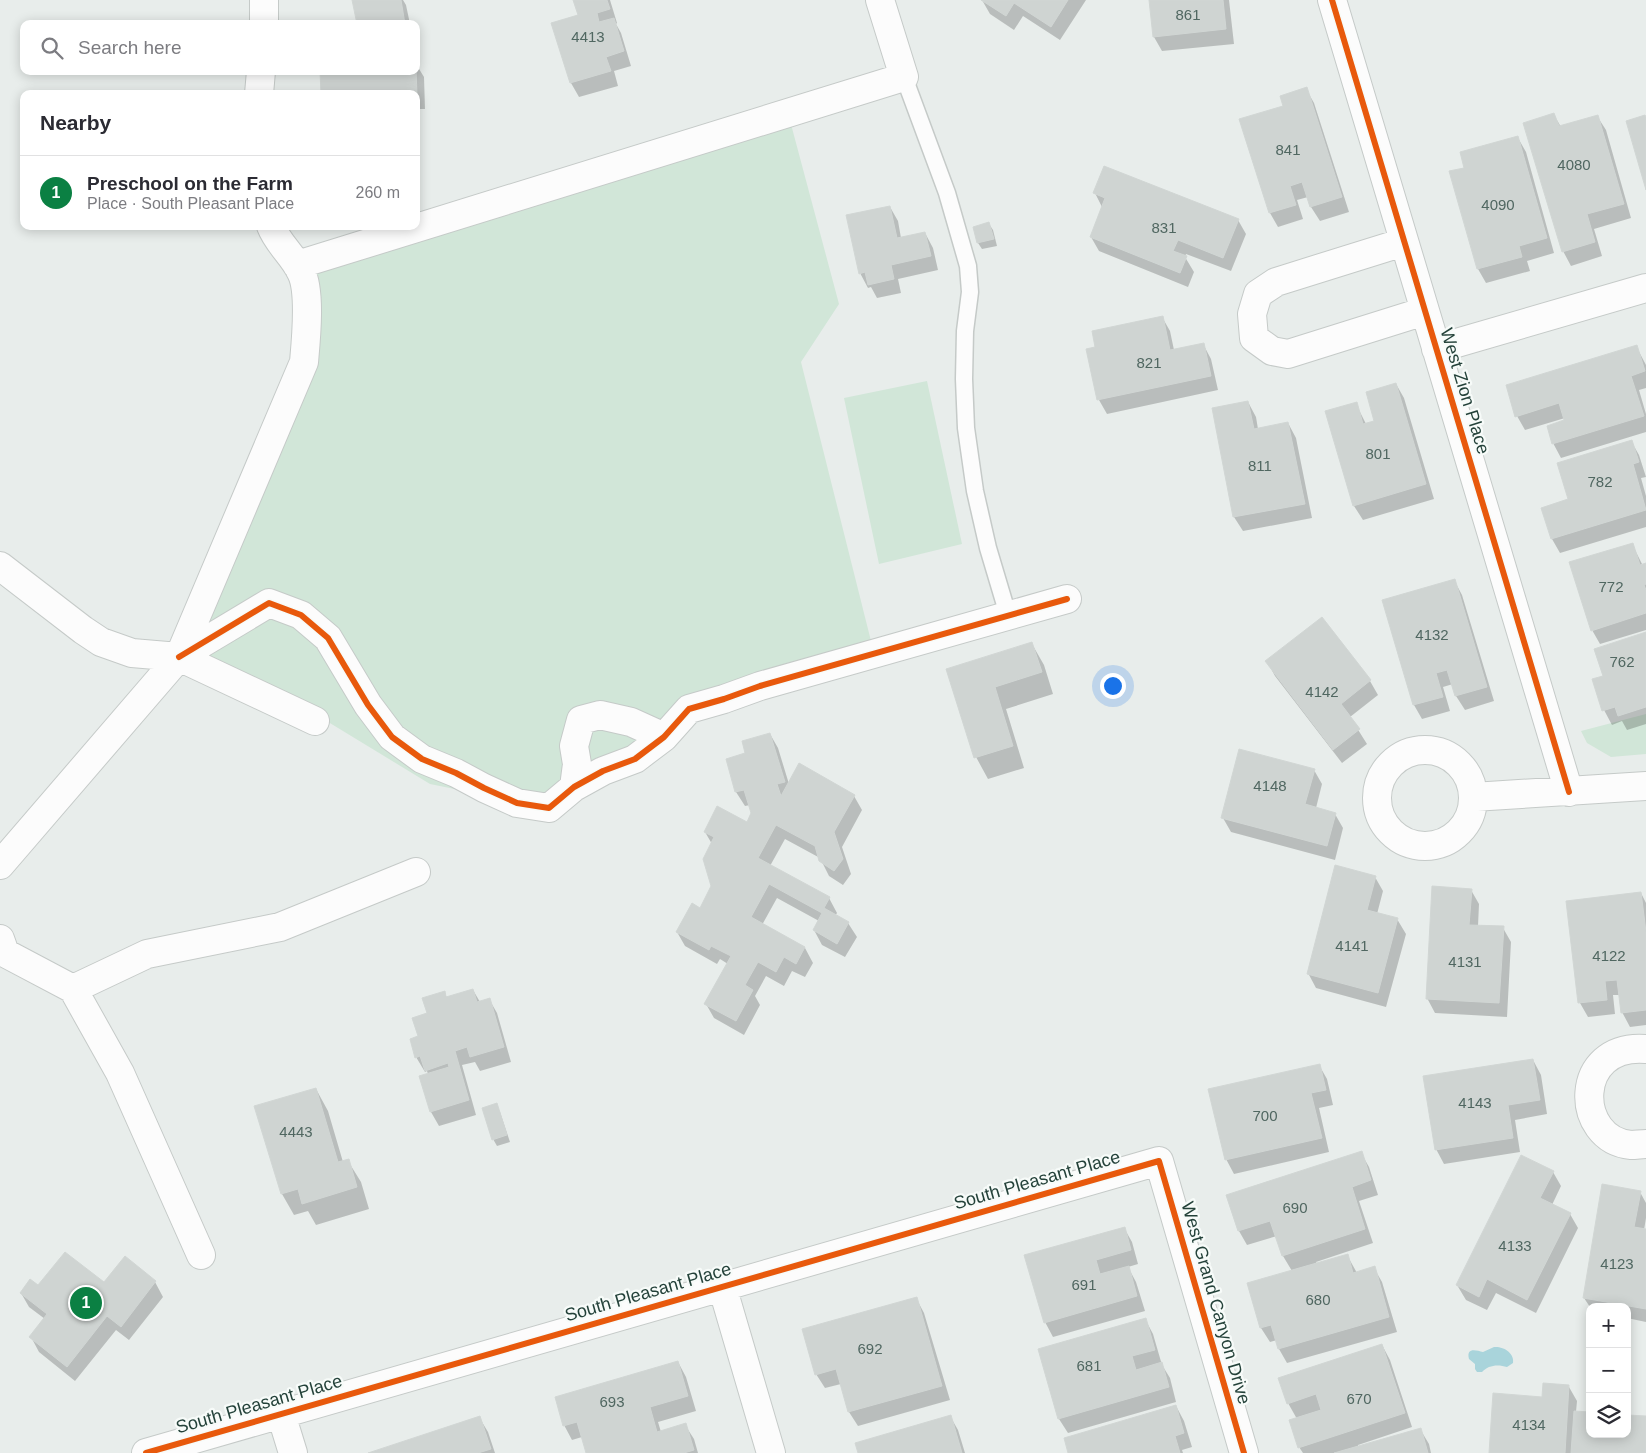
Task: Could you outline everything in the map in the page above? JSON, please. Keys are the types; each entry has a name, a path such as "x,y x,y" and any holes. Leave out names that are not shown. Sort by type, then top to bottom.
{"street":[{"path":"264,0 264,20"},
{"path":"420,227 904,77 880,0"},
{"name":"West Zion Place","path":"1332,0 1569,792"},
{"path":"259,90 261,75"},
{"path":"0,865 179,657 304,362 307,332 302,272 272,230"},
{"path":"296,265 409,230"},
{"name":"West Zion Place","path":"1404,242 1276,282 1258,294 1252,314 1254,338 1272,351 1288,354 1425,312"},
{"path":"1436,348 1646,288"},
{"path":"0,566 82,630 101,642 132,653 179,657 315,721"},
{"path":"179,657 269,603 300,615 328,638 368,705 392,737 422,759 456,773 517,803 549,808 574,787 603,771 635,760 664,737 689,709 760,686 1067,599"},
{"path":"574,787 577,764 574,746 581,720 600,715 631,722 664,737"},
{"path":"1473,798 1646,786"},
{"path":"73,989 146,954 280,927 416,872"},
{"path":"0,939 5,953 73,989 120,1073 201,1255"},
{"path":"1646,1049 1632,1048 1607,1058 1598,1068 1590,1083 1588,1099 1592,1115 1601,1130 1614,1140 1630,1145 1646,1144"},
{"name":"South Pleasant Place","path":"146,1453 1159,1161"},
{"name":"West Grand Canyon Drive","path":"1159,1161 1244,1453"},
{"path":"722,1286 771,1453"},
{"path":"281,1414 293,1453"}],"lane":[{"path":"904,77 947,193 968,266 970,292 965,331 966,428 976,491 988,548 1008,615"}],"green space":[{"path":"788,113 839,304 801,362 874,653 689,709 549,808 430,784 320,717 178,651 304,362 297,265 410,230 420,230 420,227"},
{"path":"927,381 962,544 879,564 844,398"},
{"path":"1646,714 1646,754 1611,757 1587,743 1581,731"}],"water":[{"path":"1494,1347 1508,1351 1512,1356 1513,1363 1507,1367 1493,1366 1482,1372 1477,1372 1475,1364 1469,1359 1470,1351 1483,1352"}],"building":[{"path":"352,0 401,0 404,20 356,20"},
{"path":"573,0 607,0 610,9 597,13 599,22 614,18 624,51 606,57 611,71 570,83 551,23 578,15"},
{"path":"981,0 1068,0 1051,27 1014,3 1006,16"},
{"path":"1149,0 1223,0 1226,29 1153,37"},
{"path":"320,75 416,75 417,90 321,90"},
{"path":"1307,87 1342,197 1310,207 1302,182 1290,186 1296,205 1269,213 1239,119 1283,106 1280,96"},
{"path":"1554,113 1559,126 1598,115 1624,204 1587,214 1595,242 1562,252 1523,123"},
{"path":"1645,115 1646,117 1646,190 1626,121"},
{"path":"1518,136 1547,238 1519,246 1522,257 1477,269 1449,171 1464,168 1460,152"},
{"path":"1104,166 1239,219 1223,258 1178,240 1173,251 1187,256 1180,273 1090,237 1105,198 1093,193"},
{"path":"890,206 897,238 925,232 931,256 891,265 894,279 868,285 865,272 859,274 846,215"},
{"path":"989,222 994,239 977,243 973,227"},
{"path":"1163,316 1170,350 1204,343 1211,376 1097,400 1086,349 1095,347 1092,331"},
{"path":"1637,345 1645,371 1631,376 1644,416 1552,444 1547,426 1564,420 1559,403 1515,417 1506,385"},
{"path":"1396,383 1426,484 1353,506 1325,411 1357,402 1363,424 1374,421 1366,392"},
{"path":"1248,401 1254,429 1288,422 1305,504 1233,517 1212,408"},
{"path":"1632,440 1639,462 1633,464 1646,510 1551,539 1541,508 1568,499 1557,463"},
{"path":"1633,543 1640,565 1646,563 1646,584 1644,585 1646,590 1646,613 1591,631 1569,562"},
{"path":"1455,579 1487,687 1455,696 1447,670 1436,673 1443,697 1413,705 1382,600"},
{"path":"1322,617 1371,680 1341,704 1360,729 1333,750 1265,661"},
{"path":"1646,632 1646,707 1618,716 1615,707 1602,711 1592,679 1603,676 1594,649"},
{"path":"1032,642 1042,672 995,687 1013,746 974,758 946,669"},
{"path":"770,733 785,782 777,784 781,796 799,763 855,795 834,832 843,859 834,871 819,861 815,846 776,825 758,858 830,897 824,908 849,922 837,944 813,930 822,913 769,884 751,917 805,947 796,964 784,957 776,972 758,962 745,985 753,990 736,1021 704,1004 731,956 711,946 709,950 676,932 692,903 700,908 711,886 703,859 714,837 704,832 717,806 747,822 751,813 744,790 735,792 726,759 745,753 742,741"},
{"path":"1239,749 1315,769 1305,804 1336,813 1327,846 1221,818"},
{"path":"1335,865 1376,876 1367,910 1398,918 1378,993 1307,974"},
{"path":"1432,886 1472,889 1469,925 1504,926 1499,1003 1426,999"},
{"path":"1641,892 1646,932 1646,1010 1621,1013 1617,980 1605,981 1607,1000 1578,1003 1566,901"},
{"path":"473,989 477,1002 490,998 504,1047 470,1057 467,1047 455,1051 469,1100 430,1112 419,1076 449,1067 448,1063 425,1071 420,1056 415,1058 410,1039 418,1036 412,1018 427,1013 422,998 445,991 446,997"},
{"path":"1533,1059 1540,1100 1508,1105 1513,1138 1435,1150 1423,1076"},
{"path":"1320,1064 1326,1090 1311,1093 1322,1138 1225,1160 1208,1089"},
{"path":"316,1088 338,1162 349,1159 357,1187 302,1204 298,1189 281,1194 254,1106"},
{"path":"497,1103 507,1135 492,1140 482,1108"},
{"path":"1362,1151 1371,1180 1352,1187 1365,1229 1282,1256 1270,1221 1238,1231 1226,1195"},
{"path":"1521,1155 1554,1171 1540,1198 1571,1213 1527,1300 1487,1279 1479,1297 1456,1285"},
{"path":"1602,1184 1641,1191 1634,1227 1646,1229 1646,1309 1631,1306 1631,1303 1612,1303 1583,1298"},
{"path":"1125,1227 1131,1250 1096,1260 1100,1274 1129,1266 1137,1296 1044,1323 1024,1255"},
{"path":"65,1252 104,1282 125,1256 156,1281 121,1327 107,1316 67,1367 29,1337 47,1314 20,1293 30,1279 38,1285"},
{"path":"1348,1254 1353,1273 1375,1266 1389,1317 1278,1349 1271,1325 1260,1328 1247,1283"},
{"path":"917,1297 942,1386 848,1412 836,1369 815,1375 802,1329"},
{"path":"1146,1318 1155,1350 1132,1356 1136,1370 1162,1362 1169,1387 1058,1419 1038,1349"},
{"path":"1382,1344 1405,1413 1298,1448 1289,1420 1321,1410 1316,1394 1287,1404 1278,1378"},
{"path":"678,1361 688,1396 650,1407 657,1432 686,1423 694,1450 684,1453 586,1453 577,1422 563,1426 555,1397"},
{"path":"1543,1383 1569,1385 1565,1453 1489,1453 1493,1393 1542,1397"},
{"path":"1176,1405 1184,1433 1175,1436 1180,1453 1068,1453 1064,1438"},
{"path":"1574,1411 1586,1412 1586,1438 1631,1438 1631,1415 1646,1416 1646,1453 1571,1453"},
{"path":"951,1415 962,1453 858,1453 855,1443"},
{"path":"480,1416 491,1449 478,1453 368,1453"},
{"path":"1421,1428 1428,1453 1334,1453"}],"cycle path":[{"path":"1332,0 1569,792"},
{"path":"179,657 269,603 301,615 328,638 368,705 392,737 422,759 456,773 517,803 549,808 574,787 603,771 635,759 664,737 689,709 760,686 1067,599"},
{"path":"146,1453 1159,1161 1244,1453"}],"place":[{"name":"Preschool on the Farm","path":"86,1303"}]}
